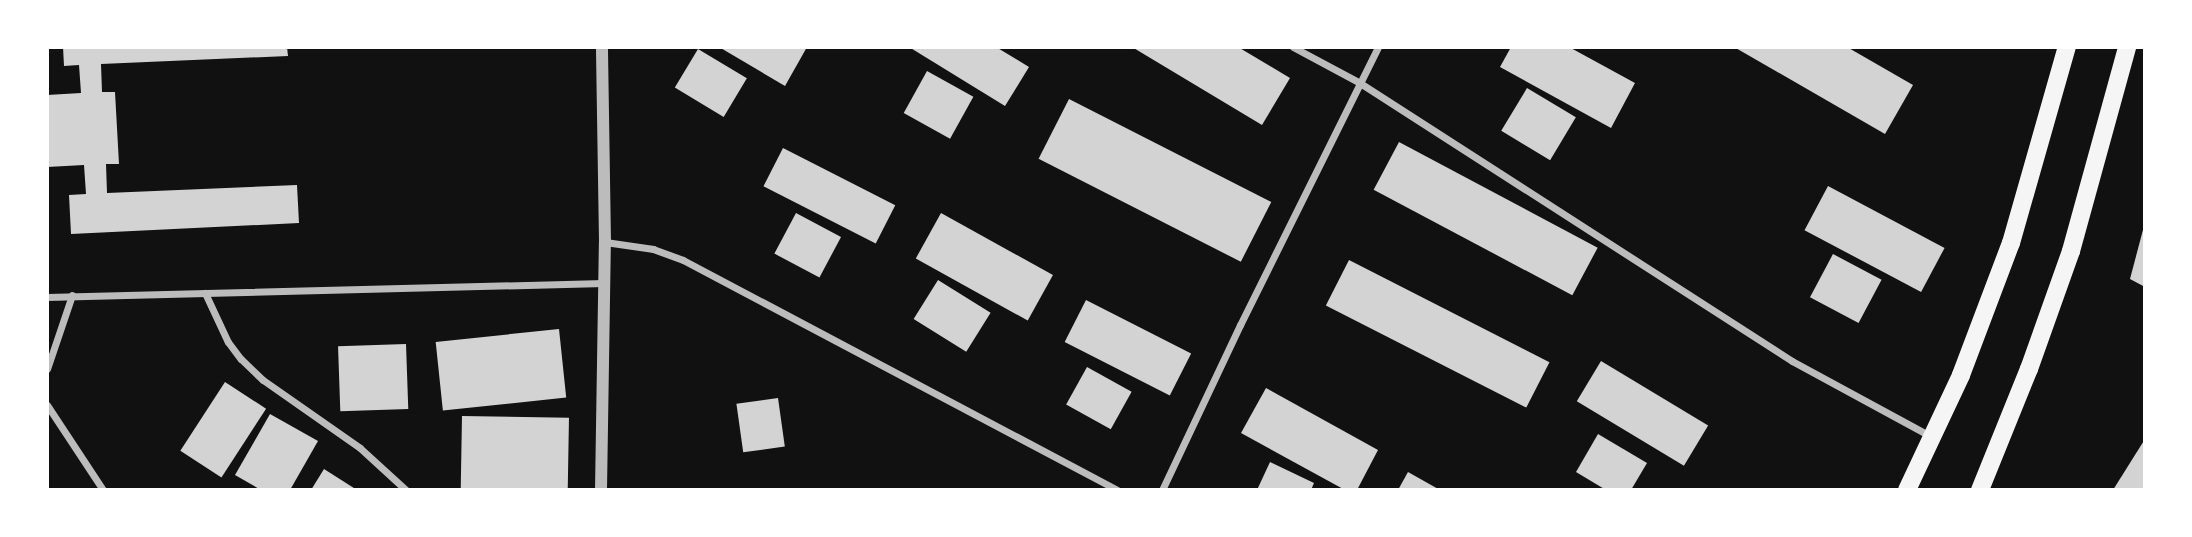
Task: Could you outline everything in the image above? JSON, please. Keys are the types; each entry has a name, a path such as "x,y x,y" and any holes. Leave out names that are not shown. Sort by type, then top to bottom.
{"main road":[{"path":"1907,490 1961,376 2011,243 2067,47"},
{"path":"1980,490 2029,369 2071,251 2127,47"}],"street":[{"path":"601,490 605,242 602,47"},
{"path":"1293,47 1360,83 1792,361 1931,437"},
{"path":"1162,490 1378,47"},
{"path":"605,242 653,249 683,260 1117,490"},
{"path":"47,297 604,283"},
{"path":"205,293 228,342 241,359 263,380 360,448 406,490"},
{"path":"47,369 72,295"},
{"path":"47,405 103,490"}],"building":[{"path":"63,47 287,47 288,56 101,64 102,92 115,92 119,164 106,164 107,193 297,185 299,223 71,234 69,195 86,194 84,165 47,167 47,95 81,93 79,65 64,66"},
{"path":"719,47 807,47 785,86"},
{"path":"909,47 996,47 1029,67 1005,106"},
{"path":"1132,47 1238,47 1290,78 1262,125"},
{"path":"1511,47 1569,47 1635,83 1611,128 1500,67"},
{"path":"1734,47 1847,47 1913,85 1885,134"},
{"path":"698,49 747,78 724,117 675,88"},
{"path":"927,71 973,97 950,139 904,113"},
{"path":"1527,88 1576,117 1550,160 1501,131"},
{"path":"1069,99 1271,202 1241,262 1039,159"},
{"path":"1399,142 1598,248 1572,295 1374,190"},
{"path":"783,148 895,205 876,244 763,186"},
{"path":"1828,186 1945,248 1921,292 1805,230"},
{"path":"796,213 841,237 819,278 774,254"},
{"path":"941,213 1053,275 1028,321 916,258"},
{"path":"2145,226 2145,287 2130,279"},
{"path":"1833,254 1882,280 1859,323 1810,297"},
{"path":"1349,260 1549,362 1526,408 1326,305"},
{"path":"938,280 991,313 966,352 914,319"},
{"path":"1086,300 1191,354 1170,395 1065,342"},
{"path":"559,329 566,398 443,411 436,342"},
{"path":"406,344 408,409 340,411 338,346"},
{"path":"1601,361 1708,425 1684,466 1577,401"},
{"path":"1087,367 1132,392 1111,429 1066,405"},
{"path":"225,382 266,409 221,477 180,451"},
{"path":"1266,388 1378,450 1357,490 1345,490 1241,433"},
{"path":"778,398 785,447 743,452 736,404"},
{"path":"270,414 318,441 290,490 261,490 235,475"},
{"path":"462,416 569,418 568,490 461,490"},
{"path":"1598,434 1647,463 1631,490 1606,490 1576,472"},
{"path":"2145,439 2145,490 2113,490"},
{"path":"1270,462 1314,483 1311,490 1257,490"},
{"path":"324,469 357,490 311,490"},
{"path":"1408,472 1440,490 1398,490"}]}
